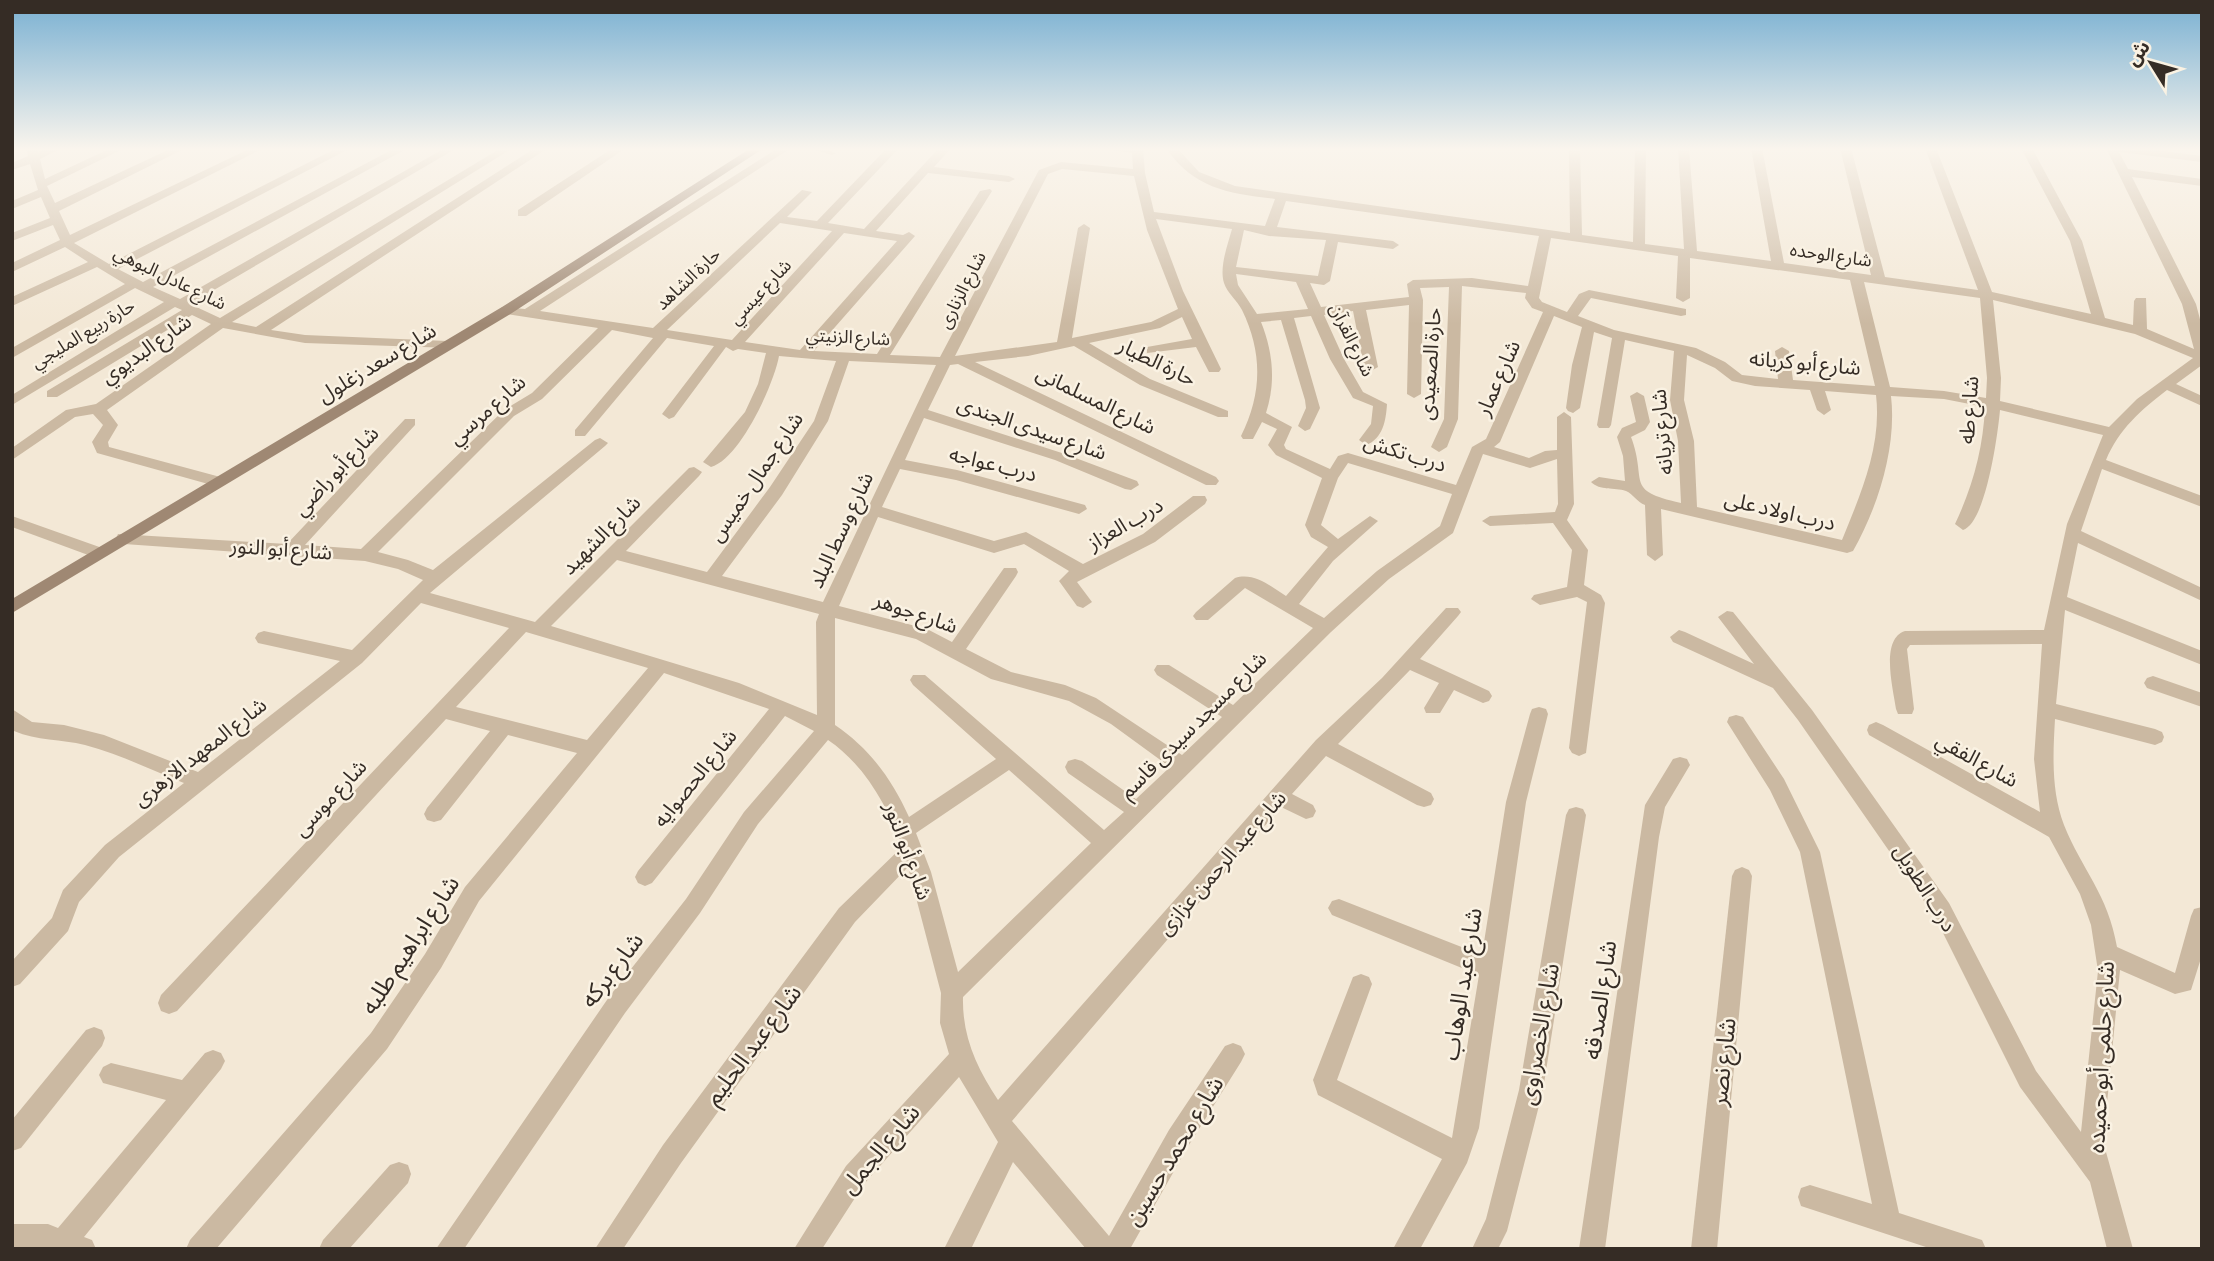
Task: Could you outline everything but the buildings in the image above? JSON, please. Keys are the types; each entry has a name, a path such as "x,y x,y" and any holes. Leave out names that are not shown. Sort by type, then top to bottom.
{"street":[{"path":"51,207 68,244"},
{"path":"12,237 69,207"},
{"path":"12,268 68,244 142,207"},
{"path":"12,302 104,266 225,207"},
{"path":"12,354 289,207"},
{"path":"52,394 182,305 351,207"},
{"name":"شارع البديوي","path":"219,482 102,450 100,442 111,425 99,411 100,408 221,323 411,207"},
{"path":"258,332 451,207"},
{"path":"522,213 531,207"},
{"name":"شارع سعد زغلول","path":"12,607 507,310 667,207"},
{"path":"526,314 693,207"},
{"name":"حارة الشاهد","path":"580,433 659,335 791,207"},
{"path":"819,226 837,207"},
{"path":"867,233 891,207"},
{"path":"881,358 976,207"},
{"name":"شارع الزنارى","path":"953,360 1026,207"},
{"path":"1147,207 1185,311 1214,369"},
{"path":"1269,232 1278,207"},
{"name":"شارع الوحده","path":"1344,207 1986,294 2099,319 2140,331 2202,356"},
{"path":"1576,207 1576,239"},
{"path":"1639,247 1640,207"},
{"path":"1683,298 1688,254 1686,207"},
{"path":"1767,207 1777,265"},
{"path":"1861,207 1880,280"},
{"name":"شارع طه","path":"1953,207 1986,294 1993,405 1980,487 1964,524"},
{"path":"2058,207 2076,241 2099,319"},
{"path":"2112,433 2202,356 2189,304 2141,207"},
{"path":"1150,215 1238,229 1393,246"},
{"path":"778,219 908,237 803,355"},
{"path":"1070,342 1084,228"},
{"name":"شارع عيسي","path":"669,414 727,346 841,229"},
{"path":"1238,229 1230,282 1253,319 1265,358 1266,387 1259,416 1248,436"},
{"path":"1545,235 1532,290 1534,302 1549,312"},
{"path":"1231,270 1320,282 1326,279 1332,239"},
{"name":"شارع عادل البوهي","path":"68,244 139,285 221,323 305,339 447,345"},
{"name":"درب اولاد على","path":"1599,482 1633,487 1643,498 1653,502 1847,547 1861,515 1882,448 1885,418 1882,390 1856,276"},
{"name":"شارع القرآن","path":"1302,280 1337,359 1358,395 1380,404 1378,424 1366,440"},
{"path":"1414,394 1416,300 1413,285 1456,282 1532,290"},
{"name":"حارة الصعيدى","path":"1438,447 1451,419 1456,282"},
{"path":"1569,319 1584,296 1589,294 1681,312"},
{"path":"1253,319 1416,300"},
{"path":"2140,331 2141,301"},
{"name":"حارة ربيع المليجي","path":"12,401 182,305"},
{"path":"1359,307 1371,367"},
{"name":"شارع الزنيتي","path":"507,310 773,352 953,360 1014,354 1155,325 1185,311"},
{"name":"شارع أبو كريانه","path":"1549,312 1619,336 1706,357 1737,379 1786,385 1944,395 2112,433"},
{"name":"شارع عمار","path":"1462,492 1479,448 1492,442 1549,312"},
{"path":"1286,315 1312,400 1313,408 1305,426"},
{"path":"1559,517 1566,505 1569,413 1589,326"},
{"name":"شارع مرسي","path":"365,555 509,414 537,396 607,327"},
{"path":"1604,425 1619,336"},
{"name":"حارة الطيار","path":"1070,342 1145,382 1223,414"},
{"path":"1152,350 1200,342"},
{"name":"شارع تريانه","path":"1681,349 1677,400 1686,441 1689,511"},
{"path":"1782,351 1786,385"},
{"path":"711,462 739,433 758,405 770,378 773,352"},
{"name":"شارع جمال خميس","path":"711,579 776,491 821,421 844,357"},
{"name":"شارع وسط البلد","path":"826,729 825,633 828,609 919,412 953,360"},
{"name":"شارع المسلمانى","path":"953,360 1211,481"},
{"path":"2168,385 2202,402"},
{"path":"1816,386 1824,410"},
{"path":"1633,487 1631,456 1624,437 1627,431 1640,427 1643,422 1637,396"},
{"path":"12,455 71,413 100,408"},
{"name":"شارع سيدى الجندى","path":"919,412 1060,457 1131,485"},
{"path":"1259,416 1285,427 1276,445 1281,452 1331,475 1313,525 1317,533 1338,546"},
{"name":"شارع أبو راضي","path":"292,549 410,422"},
{"name":"شارع حلمى أبو حميده","path":"2112,433 2098,462 2073,534 2057,600 2046,709 2043,780 2056,831 2093,898 2102,922 2109,971 2093,1124 2094,1152 2120,1249"},
{"path":"435,578 600,443"},
{"path":"1479,448 1530,463 1550,454 1566,456"},
{"name":"درب تكش","path":"1331,475 1348,458 1462,492"},
{"path":"2098,462 2202,502"},
{"name":"درب عواجه","path":"895,463 969,478 1079,509"},
{"name":"شارع الشهيد","path":"531,626 612,553 694,472"},
{"name":"شارع مسجد سيدى قاسم","path":"952,993 1325,627 1383,575 1447,528 1462,492"},
{"name":"درب العزاز","path":"873,510 995,547 1026,538 1082,571 1149,538 1199,500"},
{"path":"1653,502 1655,555"},
{"path":"1489,521 1559,517"},
{"path":"1559,517 1580,550 1576,590"},
{"path":"1523,519 1537,533"},
{"path":"1288,605 1338,546 1370,521"},
{"path":"12,522 99,553"},
{"path":"2073,534 2202,595"},
{"name":"شارع أبو النور","path":"124,538 365,555 402,564 435,578"},
{"name":"شارع جوهر","path":"612,553 921,634 956,650 999,676 1051,687 1078,697 1183,766"},
{"path":"1082,571 1067,581 1083,602"},
{"path":"956,650 1010,572"},
{"name":"شارع المعهد الازهرى","path":"12,977 60,924 70,897 112,851 356,658 435,578"},
{"path":"1202,616 1244,581 1252,583 1325,627"},
{"path":"1540,599 1576,590 1590,595 1596,603 1579,748"},
{"name":"شارع أبو النور","path":"418,596 531,626 733,688 826,729 847,743 865,761 897,810 952,993 948,1007 962,1057 1011,1141 1103,1249"},
{"path":"2057,600 2202,658"},
{"name":"شارع عبد الرحمن عزازى","path":"998,1119 1323,745 1408,661 1452,612"},
{"name":"درب الطويل","path":"1727,617 1780,683 1942,909 2028,1079 2098,1174"},
{"name":"شارع موسى","path":"169,1003 442,711 531,626"},
{"path":"1679,636 1780,683"},
{"path":"1905,709 1898,648 1905,638 2052,637"},
{"path":"264,638 356,658"},
{"path":"1408,661 1483,696"},
{"name":"شارع ابراهيم طلبه","path":"199,1249 379,1041 433,961 472,894 660,666"},
{"path":"1163,670 1234,715"},
{"path":"919,680 1105,843"},
{"path":"1433,708 1450,681"},
{"path":"2152,684 2202,700"},
{"name":"شارع الحصوايه","path":"645,877 781,708"},
{"path":"2046,709 2155,737"},
{"path":"442,711 591,749"},
{"name":"شارع عبد الوهاب","path":"1406,1249 1458,1154 1467,1128 1516,802 1539,715"},
{"path":"12,716 14,722 28,729 45,734 68,733 91,739 200,781"},
{"path":"1736,722 1766,762 1791,806 1810,852 1888,1222"},
{"path":"434,814 504,727"},
{"name":"شارع بركه","path":"449,1249 617,1005 693,906 751,818 826,729"},
{"name":"شارع الفقي","path":"1876,730 2056,831"},
{"path":"1323,745 1424,799"},
{"name":"شارع عبد الحليم","path":"608,1249 672,1154 847,915 908,841 1010,759"},
{"name":"شارع الصدقه","path":"1592,1249 1649,837 1655,805 1680,765"},
{"path":"1075,766 1138,811"},
{"path":"1279,797 1306,811"},
{"name":"شارع الخصراوى","path":"1485,1249 1498,1222 1531,1090 1576,815"},
{"name":"شارع نصر","path":"1704,1249 1742,876"},
{"path":"1339,908 1491,969"},
{"path":"2107,953 2175,984 2183,983 2195,971 2202,916"},
{"path":"1361,984 1325,1080 1326,1087 1458,1154"},
{"path":"12,1139 94,1038"},
{"name":"شارع محمد حسين","path":"1116,1249 1178,1139 1233,1054"},
{"name":"شارع الجمل","path":"807,1249 855,1175 962,1057"},
{"path":"12,1237 48,1237 73,1245 212,1061"},
{"path":"111,1074 186,1093"},
{"path":"957,1249 1011,1141"},
{"path":"332,1249 399,1174"},
{"path":"1810,1197 1973,1249"}]}
